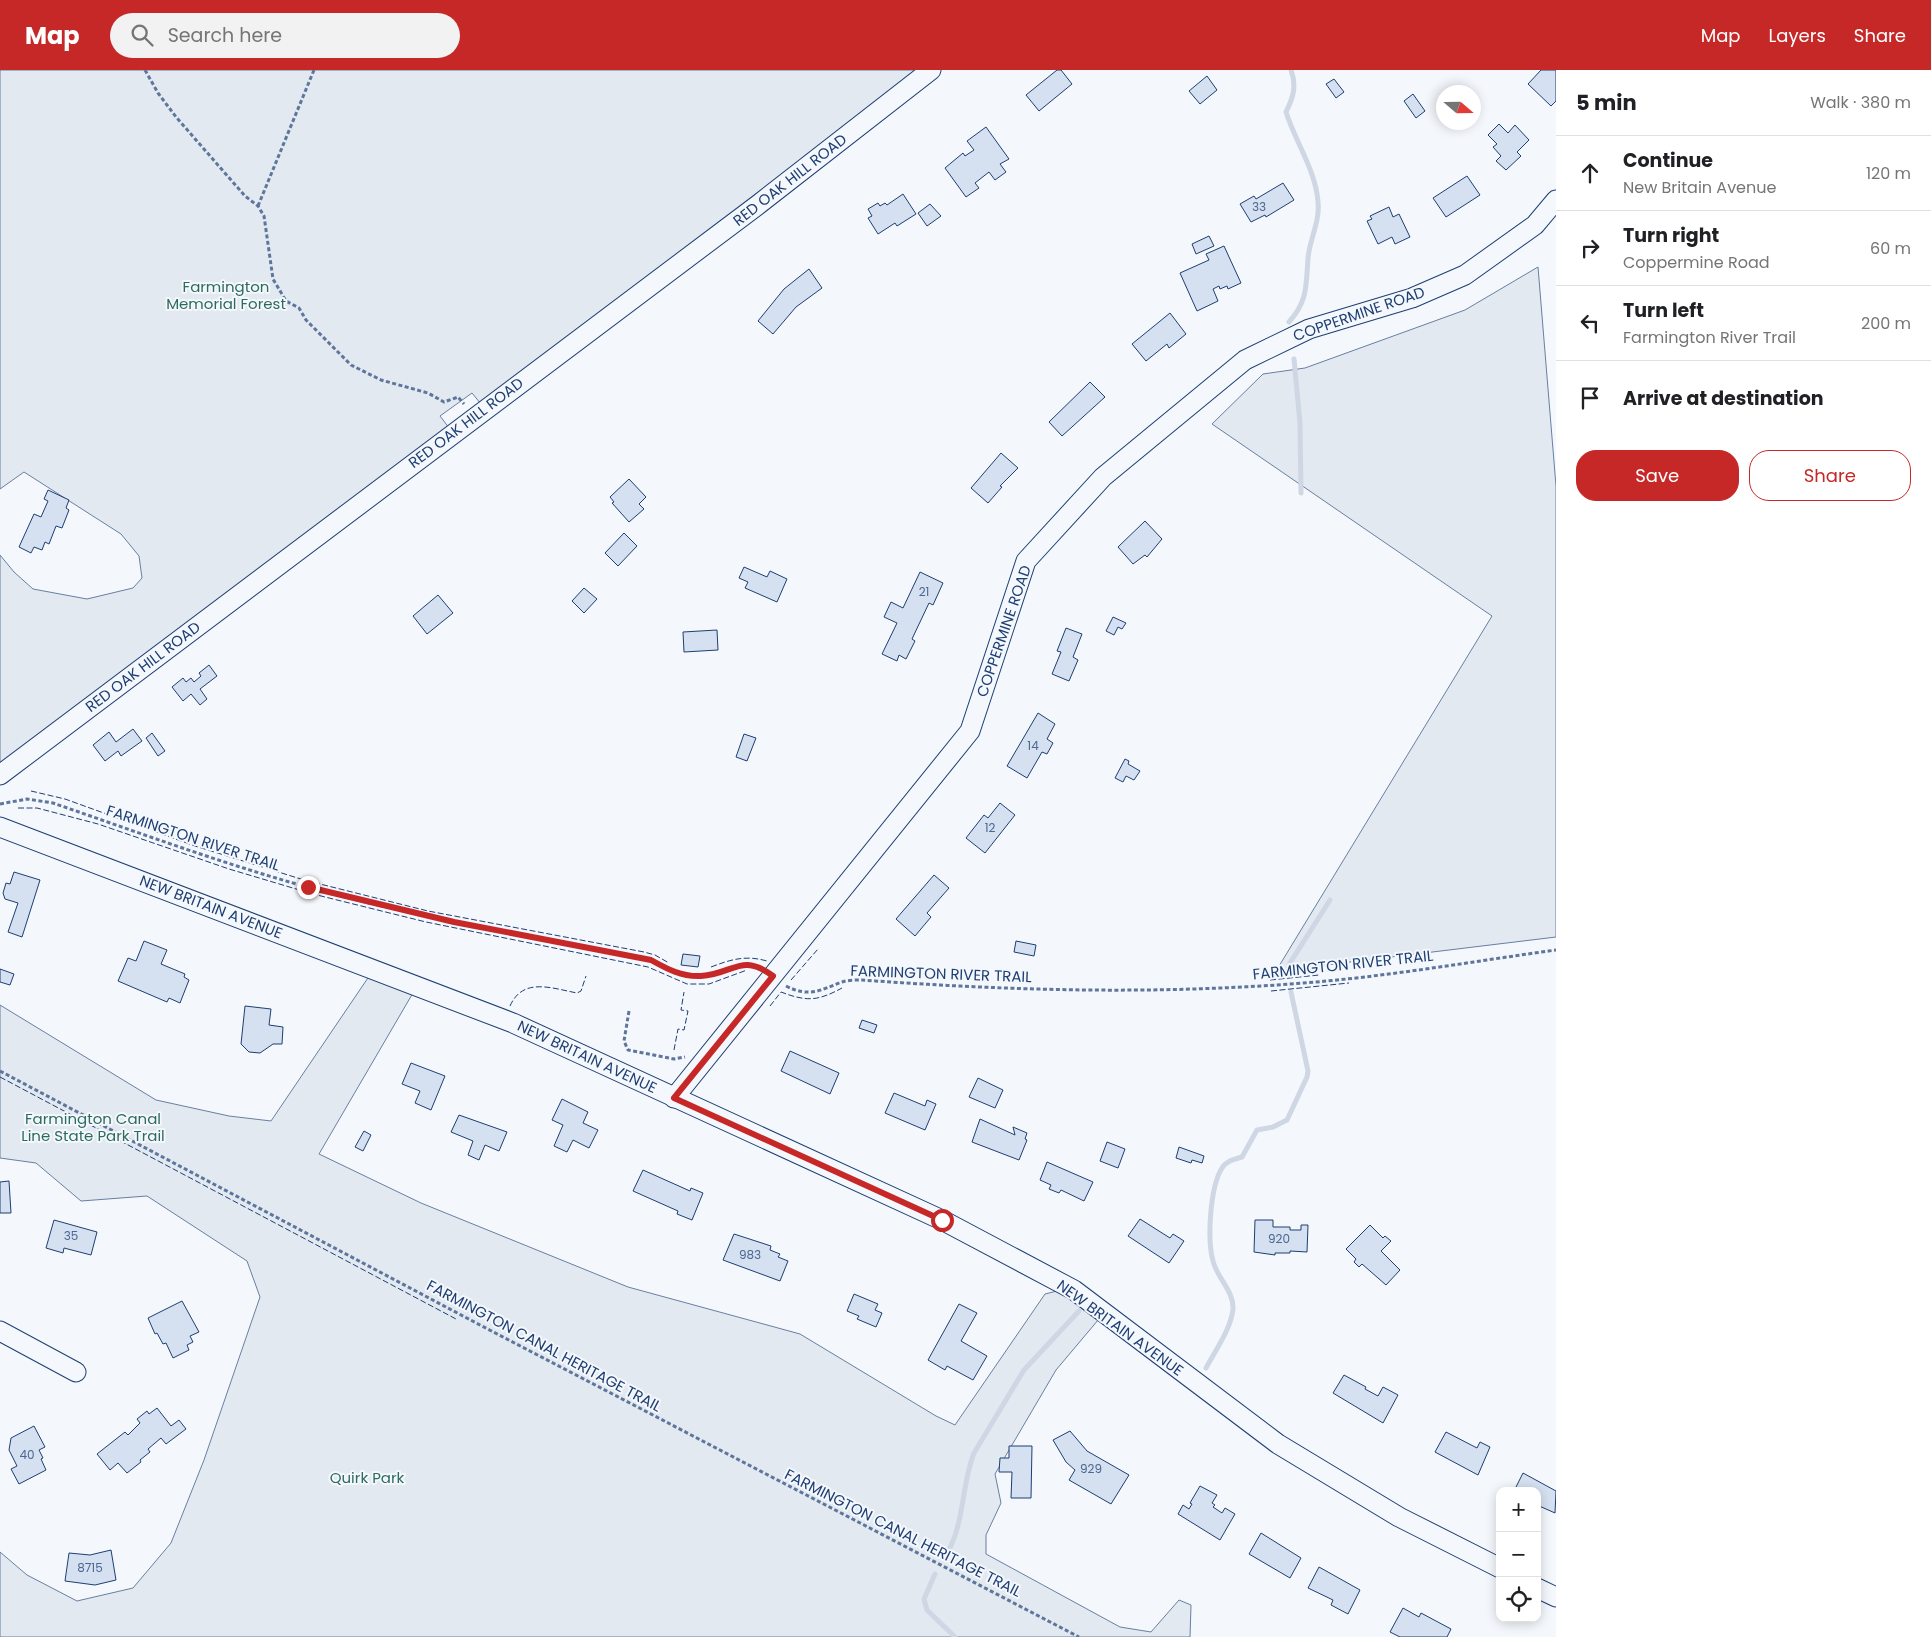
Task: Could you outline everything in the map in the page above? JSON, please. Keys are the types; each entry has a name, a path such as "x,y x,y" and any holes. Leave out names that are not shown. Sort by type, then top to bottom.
{"street":[{"name":"RED OAK HILL ROAD","path":"0,775 474,416 759,204 931,70"},
{"name":"COPPERMINE ROAD","path":"674,1098 767,972 970,731 1026,561 1103,477 1245,360 1309,328 1412,298 1466,275 1535,225 1556,200"},
{"name":"NEW BRITAIN AVENUE","path":"0,827 513,1023 942,1220 1074,1290 1278,1444 1400,1517 1496,1566"},
{"path":"0,1331 76,1372"},
{"path":"1541,1590 1556,1597"}],"path":[{"path":"145,70 158,93 176,118 245,196 258,206 264,216 273,278 286,301 299,308 306,320 351,365 381,380 428,393 444,402 458,397 474,416"},
{"path":"258,206 314,70"},
{"name":"FARMINGTON RIVER TRAIL","path":"0,804 27,799 53,803 227,863 308,887 454,922 651,960 678,974 703,976 748,964 767,972 787,986 811,993 826,990 844,981 862,980 987,989 1228,988 1318,982 1556,950"},
{"path":"754,975 767,972"},
{"path":"629,1012 624,1041 628,1050 674,1059 690,1055"},
{"name":"FARMINGTON CANAL HERITAGE TRAIL","path":"0,1071 480,1325 1079,1637"}],"green space":[{"name":"Farmington Memorial Forest","path":"0,70 931,70 485,409 472,393 440,416 453,433 0,775 0,555 14,572 33,589 87,599 133,588 142,578 139,556 121,534 24,472 0,489"},
{"path":"1538,267 1556,486 1556,937 1276,971 1492,616 1212,424 1263,374 1305,368 1465,310"},
{"path":"374,969 417,986 319,1154 421,1203 628,1287 800,1334 936,1416 955,1425 1045,1294 1069,1288 1104,1313 1056,1370 995,1474 1001,1503 986,1535 986,1554 1120,1627 1151,1632 1179,1600 1191,1605 1190,1637 0,1637 0,1552 27,1575 77,1601 133,1588 171,1543 204,1460 260,1297 247,1261 147,1196 81,1201 36,1163 0,1158 0,1005 156,1100 229,1116 271,1121"}],"building":[{"path":"1057,70 1061,70 1072,84 1039,111 1026,95"},
{"path":"1541,70 1556,70 1556,101 1551,106 1528,84"},
{"path":"1207,76 1217,90 1200,104 1189,91"},
{"path":"1334,79 1344,92 1336,98 1326,84"},
{"path":"1413,94 1425,111 1416,118 1404,101"},
{"path":"1499,124 1508,133 1515,125 1529,140 1517,152 1521,156 1506,170 1496,161 1501,156 1493,147 1497,144 1488,135"},
{"path":"986,127 1009,159 1000,164 1006,172 995,180 989,172 975,183 979,188 966,197 945,168 963,153 965,156 974,150 967,141"},
{"path":"1467,176 1480,195 1446,217 1433,198"},
{"path":"1283,183 1294,200 1266,217 1265,215 1251,222 1240,204 1254,196 1256,199"},
{"path":"903,194 916,214 897,226 895,223 878,234 868,218 872,216 868,209 878,203 880,206 885,203 887,205"},
{"path":"930,204 941,216 927,226 918,213"},
{"path":"1389,207 1393,217 1399,214 1410,237 1395,244 1392,237 1378,244 1367,221 1372,219 1370,216"},
{"path":"1209,236 1214,246 1196,254 1192,244"},
{"path":"1224,246 1241,283 1228,289 1227,286 1220,289 1219,286 1213,289 1218,301 1197,311 1180,273 1209,260 1206,254"},
{"path":"809,269 822,288 796,307 773,334 758,321 784,289"},
{"path":"1170,313 1186,334 1169,348 1167,344 1146,361 1132,344"},
{"path":"1090,382 1105,397 1062,436 1049,422"},
{"path":"1001,453 1018,468 1000,486 1002,487 988,503 971,488"},
{"path":"629,479 646,497 639,504 644,509 629,522 612,503 614,502 610,497"},
{"path":"48,490 69,500 66,508 69,510 62,528 56,526 49,544 45,542 42,550 34,547 31,553 19,547 34,514 41,517 48,501 44,499"},
{"path":"1145,521 1162,539 1147,557 1145,555 1133,564 1118,547"},
{"path":"624,533 637,546 618,566 605,553"},
{"path":"744,567 767,577 770,571 787,579 777,602 745,588 748,582 739,578"},
{"path":"920,572 943,583 933,605 929,603 912,639 915,641 906,659 899,655 897,661 882,654 897,623 884,617 891,602 903,608"},
{"path":"584,588 597,599 584,613 572,601"},
{"path":"438,595 453,613 427,634 413,616"},
{"path":"1113,617 1126,623 1122,629 1118,627 1114,635 1106,631"},
{"path":"1066,628 1082,634 1073,657 1078,660 1069,681 1052,674 1061,652 1057,651"},
{"path":"717,630 718,650 684,652 683,632"},
{"path":"209,665 217,676 200,689 207,699 200,705 191,694 183,701 172,687 183,678 186,682 191,678 194,682 201,676 199,673"},
{"path":"1038,713 1055,724 1047,739 1053,743 1047,754 1042,752 1027,778 1007,766"},
{"path":"133,729 142,741 121,756 118,751 105,761 93,745 109,732 116,742"},
{"path":"152,733 165,751 158,756 146,738"},
{"path":"744,734 756,738 747,761 736,757"},
{"path":"1125,759 1129,761 1128,764 1140,771 1134,780 1126,776 1123,782 1115,778"},
{"path":"1000,803 1015,815 985,853 966,838 984,815 988,818"},
{"path":"14,872 40,880 22,937 8,932 18,903 5,899 3,893 6,883 10,884"},
{"path":"934,875 949,888 927,913 931,917 915,936 896,919"},
{"path":"144,941 167,950 161,964 185,974 184,977 189,980 180,1003 169,998 167,1002 118,981 128,958 136,961"},
{"path":"1016,941 1036,945 1034,956 1014,952"},
{"path":"683,954 700,956 698,967 681,965"},
{"path":"0,969 14,974 10,985 0,982"},
{"path":"245,1006 271,1009 269,1025 283,1027 282,1044 273,1044 260,1053 249,1052 241,1044"},
{"path":"862,1020 877,1025 874,1033 859,1028"},
{"path":"790,1051 839,1073 830,1094 781,1071"},
{"path":"411,1063 445,1076 431,1110 415,1103 420,1091 402,1084"},
{"path":"978,1078 1003,1090 995,1108 969,1097"},
{"path":"894,1093 925,1106 927,1100 936,1104 925,1130 885,1113"},
{"path":"562,1099 588,1112 583,1123 598,1130 589,1148 573,1140 567,1152 554,1146 563,1125 552,1120"},
{"path":"459,1115 507,1132 499,1151 485,1145 479,1160 468,1155 473,1141 451,1132"},
{"path":"980,1119 1015,1135 1013,1127 1027,1133 1025,1139 1027,1140 1019,1160 972,1142"},
{"path":"364,1131 371,1135 363,1151 355,1147"},
{"path":"1107,1142 1125,1149 1118,1168 1100,1161"},
{"path":"1179,1147 1204,1156 1202,1163 1192,1160 1191,1163 1176,1158"},
{"path":"1047,1162 1093,1182 1084,1201 1061,1190 1059,1193 1049,1189 1051,1185 1040,1180"},
{"path":"643,1170 690,1191 691,1188 703,1193 692,1220 677,1214 678,1211 633,1191"},
{"path":"9,1181 11,1213 0,1213 0,1182"},
{"path":"1140,1219 1170,1238 1173,1234 1184,1241 1169,1263 1128,1236"},
{"path":"54,1220 97,1232 91,1255 64,1248 63,1253 46,1248"},
{"path":"1255,1220 1273,1220 1273,1227 1290,1227 1290,1230 1301,1230 1301,1225 1308,1225 1307,1252 1290,1251 1290,1253 1275,1253 1275,1255 1254,1252"},
{"path":"1370,1225 1383,1238 1385,1236 1391,1241 1381,1251 1400,1270 1386,1285 1362,1264 1359,1267 1354,1262 1356,1259 1346,1249"},
{"path":"734,1234 771,1246 770,1250 780,1254 778,1257 788,1261 780,1281 723,1260"},
{"path":"854,1294 878,1304 875,1310 882,1313 876,1327 857,1319 859,1316 847,1311"},
{"path":"182,1301 199,1332 190,1336 193,1342 187,1345 189,1350 173,1358 166,1343 163,1344 157,1333 155,1334 148,1318"},
{"path":"959,1304 977,1313 961,1341 987,1356 973,1380 947,1366 945,1370 928,1360"},
{"path":"1344,1375 1378,1396 1383,1387 1398,1395 1383,1423 1333,1393"},
{"path":"157,1408 171,1426 179,1420 186,1429 166,1444 161,1438 148,1449 150,1452 140,1460 141,1462 127,1473 118,1463 110,1470 97,1454 125,1432 128,1435 140,1423 137,1419 147,1411 149,1414"},
{"path":"34,1426 45,1447 39,1450 46,1470 19,1484 11,1469 17,1466 9,1450 11,1438"},
{"path":"1070,1431 1087,1451 1129,1475 1111,1504 1069,1480 1075,1470 1066,1462 1053,1440"},
{"path":"1446,1432 1477,1448 1480,1442 1490,1447 1478,1475 1435,1452"},
{"path":"1009,1446 1032,1446 1031,1498 1011,1498 1012,1472 999,1472 1000,1458 1009,1458"},
{"path":"1523,1473 1556,1491 1555,1513 1541,1507 1541,1487 1516,1487"},
{"path":"1200,1486 1217,1495 1212,1503 1215,1505 1213,1507 1222,1513 1225,1508 1235,1514 1220,1540 1178,1514 1183,1505 1189,1509 1192,1504 1190,1503"},
{"path":"1261,1533 1301,1558 1290,1578 1249,1554"},
{"path":"111,1550 116,1580 95,1585 65,1581 69,1553 90,1555"},
{"path":"1319,1567 1360,1590 1348,1614 1331,1605 1333,1600 1308,1588"},
{"path":"1403,1608 1419,1617 1421,1613 1451,1629 1447,1637 1400,1637 1390,1632"}],"waterway":[{"path":"1289,322 1303,300 1309,251 1318,209 1313,179 1286,112 1293,92 1294,81 1291,70"},
{"path":"1294,359 1300,423 1301,493"},
{"path":"1289,972 1290,963 1330,900"},
{"path":"1206,1368 1226,1332 1233,1309 1231,1296 1215,1267 1211,1251 1212,1200 1218,1177 1226,1164 1242,1157 1257,1130 1273,1127 1287,1120 1307,1077 1308,1071 1291,992"},
{"path":"946,1555 957,1531 974,1453 1024,1370 1079,1311"},
{"path":"935,1574 924,1599 927,1610 955,1637"}],"fence":[{"path":"31,791 65,799 195,846 304,880 428,911 644,952 655,955 669,963"},
{"path":"18,808 37,808 98,824 229,869 313,894 426,922 648,967 687,984 709,984 747,970"},
{"path":"791,980 818,949"},
{"path":"711,967 739,959 752,958 767,961"},
{"path":"1270,980 1319,975"},
{"path":"510,1006 522,991 530,988 548,987 577,993 581,991 586,976"},
{"path":"1271,991 1349,983"},
{"path":"770,1006 781,992 805,999 812,999 826,996 842,988"},
{"path":"674,1050 678,1029 684,1030 688,1011 681,1010 684,992"},
{"path":"0,1077 456,1319"}],"route":[{"path":"308,887 454,922 651,960 678,974 703,976 748,964 760,967 773,976 674,1098 942,1220"}],"park label":[{"name":"Farmington Canal Line State Park Trail","path":"93,1128"},
{"name":"Quirk Park","path":"367,1478"}]}
